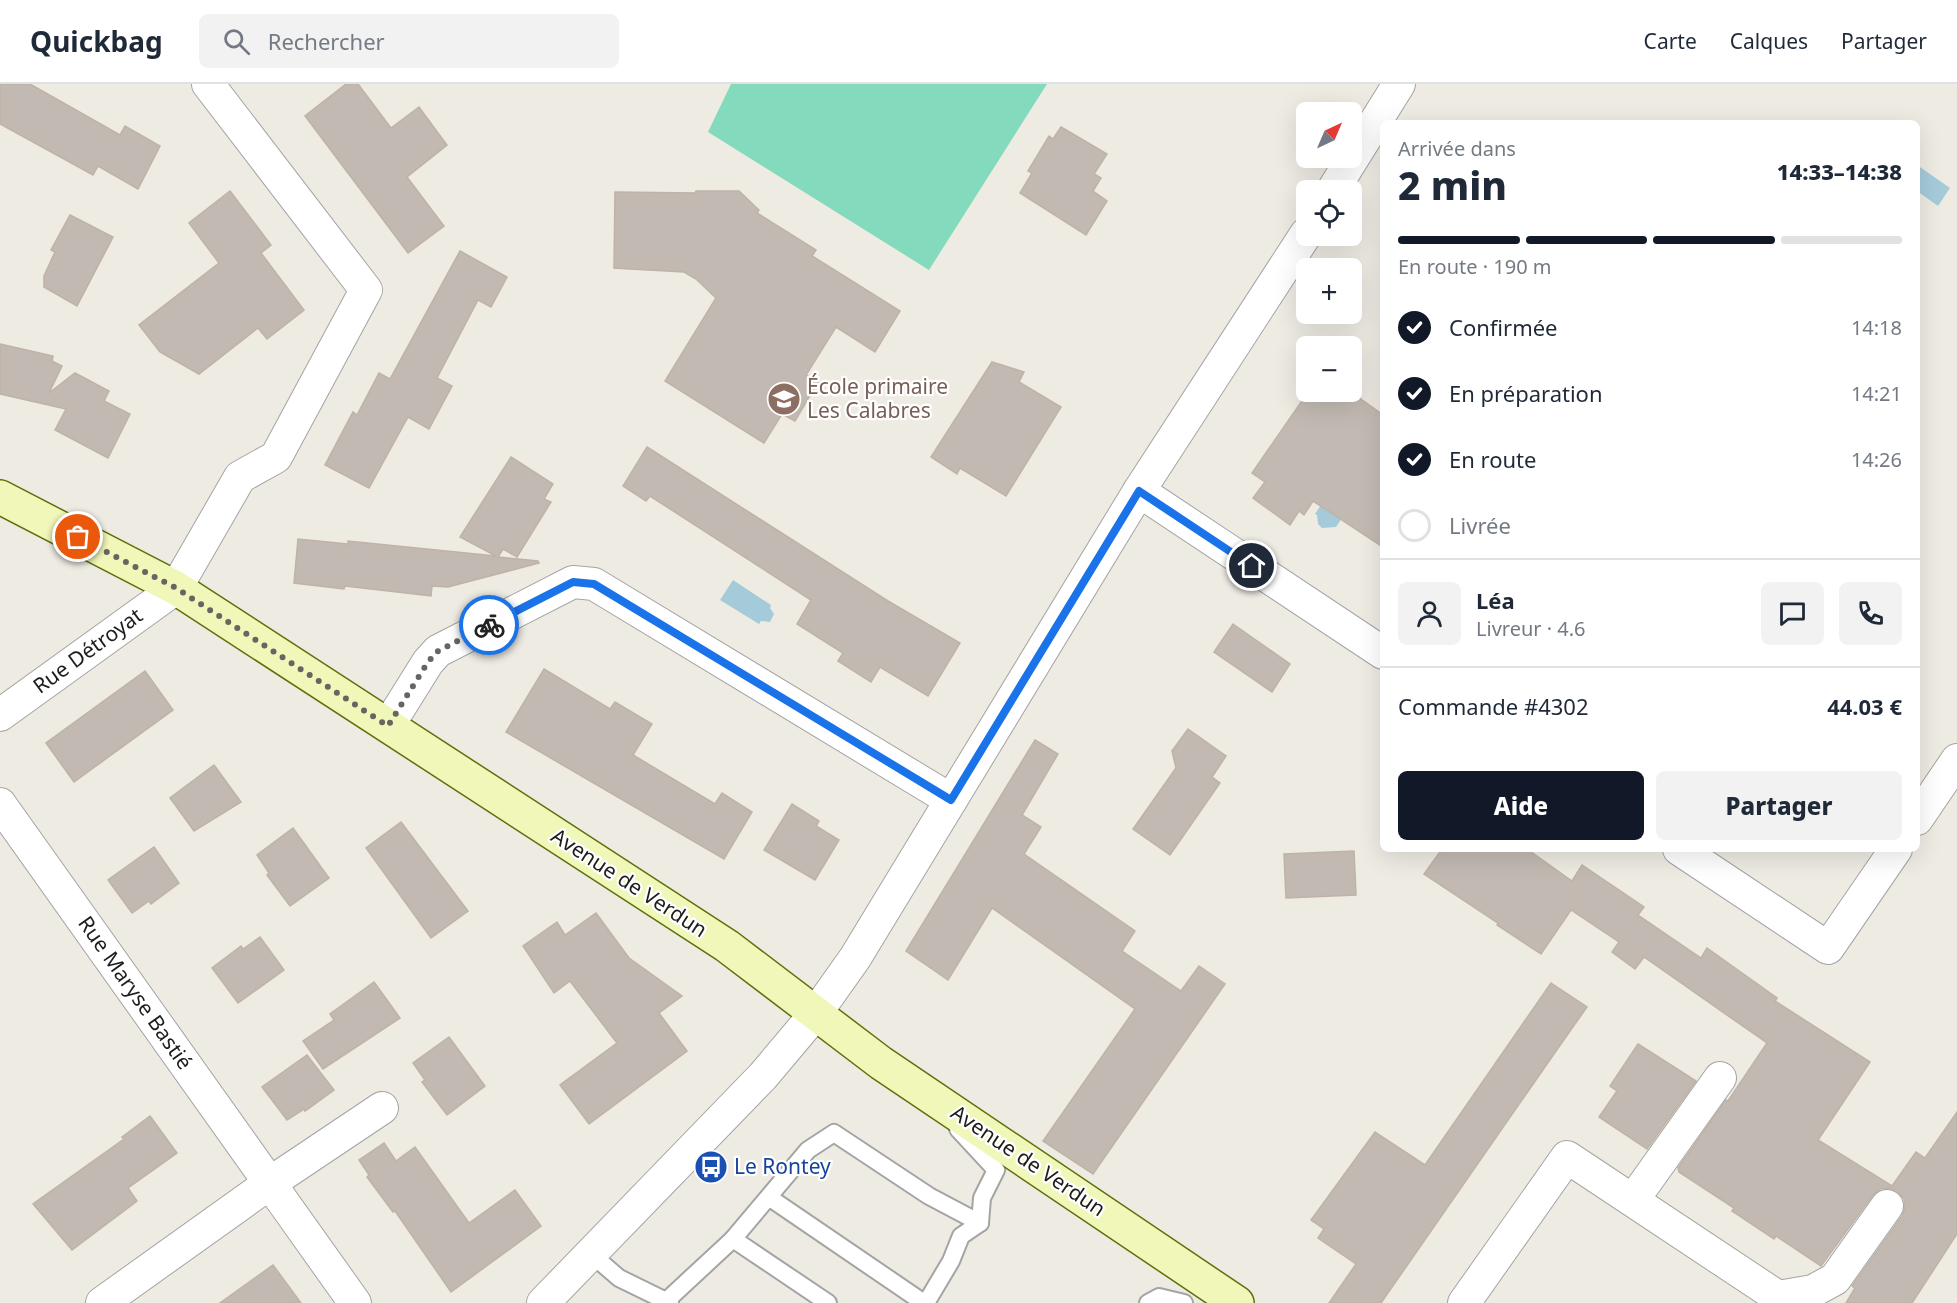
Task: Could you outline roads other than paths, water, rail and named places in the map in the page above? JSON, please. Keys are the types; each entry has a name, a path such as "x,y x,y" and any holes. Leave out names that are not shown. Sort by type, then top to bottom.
{"main road":[{"name":"Avenue de Verdun","path":"0,496 176,588 727,946 855,1045 1237,1303"}],"street":[{"path":"176,588 240,477 276,457 366,290 208,84"},
{"path":"1340,180 1399,84"},
{"path":"543,1303 764,1076 816,1013 855,958 1139,491 1298,246"},
{"path":"1139,491 1380,651"},
{"path":"388,726 428,662 438,651 573,582 594,584 951,800"},
{"name":"Rue Détroyat","path":"0,715 176,588"},
{"path":"1920,815 1957,760"},
{"name":"Rue Maryse Bastié","path":"0,804 355,1303"},
{"path":"1684,852 1828,948 1894,852"},
{"path":"1633,1200 1720,1078"},
{"path":"102,1303 270,1183 382,1108"},
{"path":"1464,1303 1568,1157 1776,1300 1813,1292 1835,1279 1887,1206"}],"lane":[{"path":"921,1089 996,1170 982,1198 980,1223"},
{"path":"590,1253 619,1278 667,1302 733,1239 770,1198 808,1150 834,1133 929,1196 980,1223"},
{"path":"770,1198 925,1303 951,1261 961,1236 980,1223"},
{"path":"733,1239 828,1303"},
{"path":"1148,1303 1159,1297 1184,1303"}],"water":[{"path":"1920,167 1950,188 1938,206 1920,193"},
{"path":"1341,475 1362,488 1336,527 1322,528 1315,514"},
{"path":"733,580 771,605 770,608 774,614 770,622 761,621 759,624 720,600"}],"place":[{"name":"École primaire Les Calabres","path":"784,399"},
{"name":"Le Rontey","path":"711,1167"}]}
